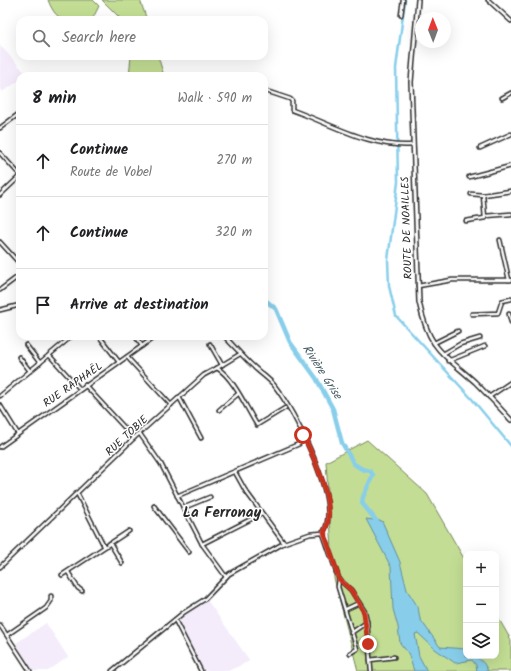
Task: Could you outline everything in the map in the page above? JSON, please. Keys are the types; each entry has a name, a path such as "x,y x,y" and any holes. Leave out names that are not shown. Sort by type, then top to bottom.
{"street":[{"path":"401,15 403,0"},
{"name":"ROUTE DE NOAILLES","path":"418,0 411,82 418,286 423,324 433,344 448,361 475,382 511,420"},
{"path":"488,0 511,21"},
{"path":"268,92 290,98 292,101 292,110 355,135 394,146 412,145"},
{"path":"502,98 511,93"},
{"path":"0,128 16,116"},
{"path":"480,148 511,134"},
{"path":"0,153 16,171"},
{"path":"469,177 511,166"},
{"path":"0,195 16,179"},
{"path":"471,194 482,195 511,190"},
{"path":"482,195 485,216"},
{"path":"466,220 484,219 485,216 511,214"},
{"path":"418,286 452,280 510,280 500,240"},
{"path":"0,242 16,260"},
{"path":"0,290 16,278"},
{"path":"472,314 498,313 502,301 511,299"},
{"path":"0,310 16,306"},
{"path":"509,314 511,322"},
{"path":"433,344 458,331"},
{"path":"442,354 460,344 480,338"},
{"path":"0,396 67,340"},
{"path":"102,340 120,362"},
{"path":"138,340 142,346"},
{"name":"RUE RAPHAËL","path":"0,446 150,340"},
{"path":"228,340 276,388 310,449 328,502 326,528 324,532 339,579 338,587 346,609 351,633 357,649 350,653"},
{"path":"210,344 222,365"},
{"path":"26,345 40,363"},
{"path":"448,361 485,346"},
{"name":"RUE TOBIE","path":"0,567 134,438 179,397 204,375 240,354"},
{"path":"49,355 80,389"},
{"path":"18,357 30,371"},
{"path":"127,357 171,405"},
{"path":"217,368 225,375 257,425 285,408"},
{"path":"489,397 511,382"},
{"path":"85,385 134,438"},
{"path":"219,410 238,394"},
{"path":"179,397 201,438"},
{"path":"0,405 18,434"},
{"path":"140,434 161,464 202,544 226,578"},
{"path":"177,496 299,444"},
{"path":"235,472 244,490 284,543"},
{"path":"77,493 104,546"},
{"path":"183,508 210,497"},
{"path":"154,506 189,552"},
{"path":"202,544 261,514"},
{"path":"62,575 129,531"},
{"path":"112,671 175,620 205,599 226,578 284,543 310,534 324,532"},
{"path":"110,543 122,563"},
{"path":"68,572 78,588 82,591"},
{"path":"339,579 351,590 364,612 367,622 371,671"},
{"path":"6,635 46,608 51,601 51,596"},
{"path":"346,609 359,603"},
{"path":"175,620 202,671"},
{"path":"351,633 367,622"},
{"path":"0,625 30,671"},
{"path":"370,660 394,657"}],"shaded area":[{"path":"0,45 24,72 16,72 16,83 2,92 0,89"},
{"path":"207,600 250,661 228,671 204,671 177,621"},
{"path":"46,623 68,657 48,671 32,671 16,643"}],"green space":[{"path":"48,0 93,0 99,6 94,16 58,16"},
{"path":"102,0 140,0 146,16 118,16"},
{"path":"131,60 159,60 163,72 129,72"},
{"path":"367,440 427,494 463,557 463,659 499,659 499,619 511,640 511,671 358,671 334,578 326,462"}],"water":[{"path":"366,519 382,521 400,562 407,590 418,607 420,619 440,647 463,649 463,659 480,659 488,671 477,671 476,665 472,660 455,663 435,649 418,633 415,634 419,656 427,671 414,671 408,653 400,643 398,627 393,609 391,567"}],"waterway":[{"path":"405,0 396,68 398,182 388,260 389,286 396,316 472,399 511,446"},
{"name":"Rivière Grise","path":"268,302 276,309 290,342 316,378 333,409 342,443 354,464 362,469 370,471 373,475 363,497 362,503 379,524"}],"district":[{"name":"La Ferronay","path":"222,513"}],"route":[{"path":"303,435 315,460 317,471 326,492 328,502 328,517 324,532 326,544 339,579 351,590 364,612 367,622 368,644"}]}
